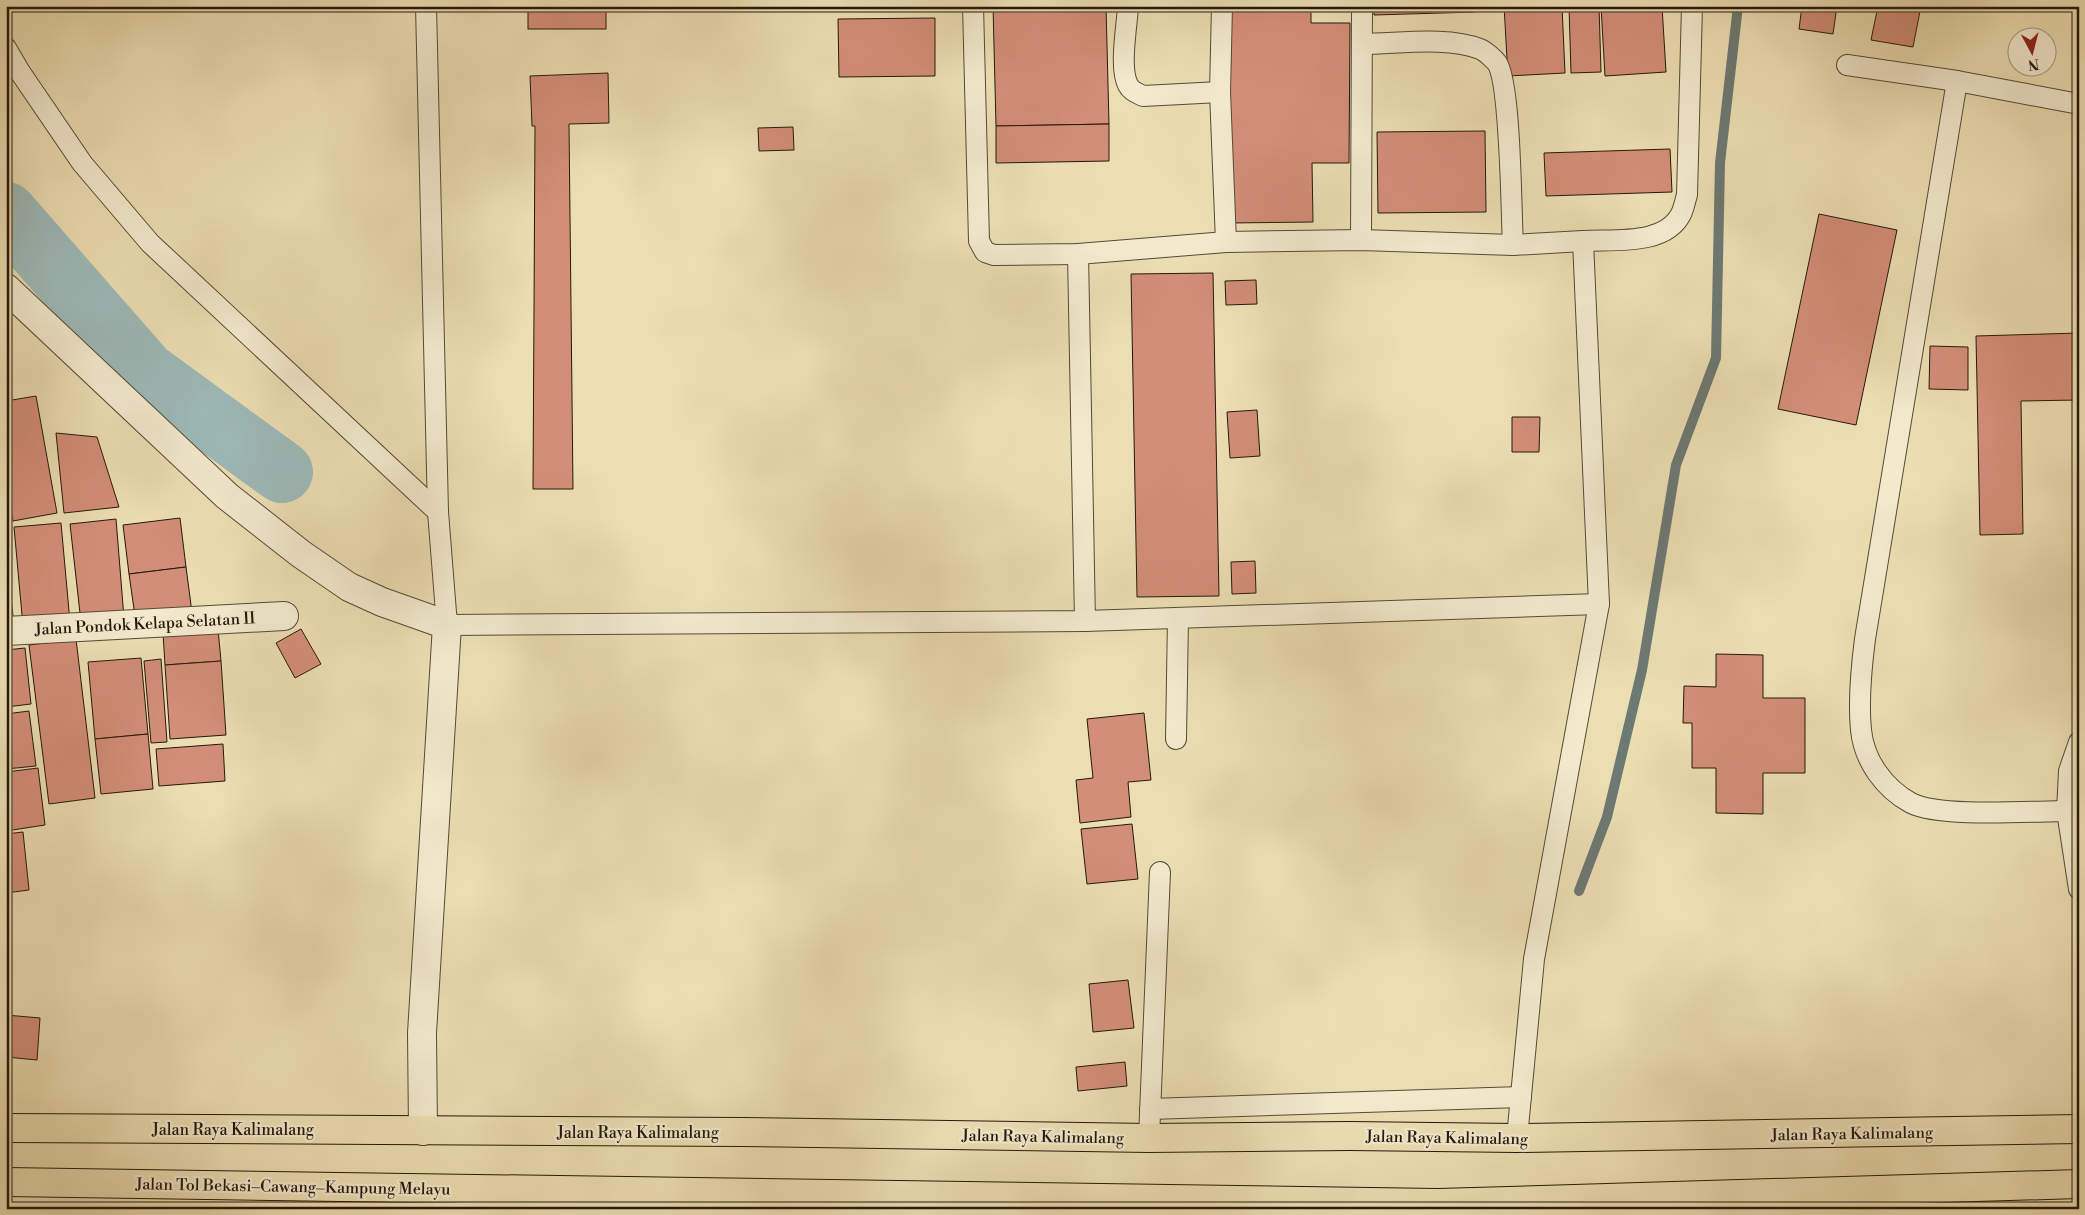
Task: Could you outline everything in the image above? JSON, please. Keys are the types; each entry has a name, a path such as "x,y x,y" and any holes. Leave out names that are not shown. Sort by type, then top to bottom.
{"main road":[{"name":"Jalan Raya Kalimalang","path":"6,1128 742,1132 1149,1138 1340,1136 1517,1138 2079,1129"},
{"name":"Jalan Tol Bekasi–Cawang–Kampung Melayu","path":"6,1182 1438,1203 2079,1184"}],"street":[{"path":"6,288 227,496 301,554 349,587 382,602 447,625 422,1033 423,1131"},
{"name":"Jalan Pondok Kelapa Selatan II","path":"6,631 284,616"}],"lane":[{"path":"426,6 438,512 447,625 1085,621 1599,604"},
{"path":"973,6 980,242 985,252 994,255 1078,254 1226,242 1361,240 1513,245 1653,236 1668,229 1681,214 1686,195 1692,6"},
{"path":"1128,6 1124,74 1128,86 1134,92 1143,96 1220,92"},
{"path":"1222,6 1220,92 1226,242"},
{"path":"1361,240 1362,6"},
{"path":"1362,44 1451,43 1481,49 1498,64 1504,85 1507,117 1513,245"},
{"path":"6,48 20,72 82,163 150,243 438,512"},
{"path":"1847,65 1957,81 2079,104"},
{"path":"1957,81 1865,639 1859,688 1861,732 1870,763 1887,784 1912,803 1947,811 2067,811"},
{"path":"1517,1138 1534,959 1599,604 1582,241"},
{"path":"1078,254 1085,621"},
{"path":"1176,739 1178,618"},
{"path":"2079,742 2069,771 2067,811 2079,889"},
{"path":"1149,1138 1160,872"},
{"path":"1150,1109 1521,1097"}],"building":[{"path":"528,6 606,6 606,29 528,29"},
{"path":"993,6 1106,6 1109,124 996,126"},
{"path":"1228,6 1311,6 1311,23 1350,23 1349,163 1312,163 1313,222 1230,223"},
{"path":"1374,6 1475,6 1475,12 1374,15"},
{"path":"1504,6 1562,6 1565,73 1508,76"},
{"path":"1569,6 1599,6 1601,72 1571,73"},
{"path":"1601,6 1662,6 1666,72 1605,76"},
{"path":"1802,6 1837,6 1833,34 1799,29"},
{"path":"1878,6 1921,6 1913,47 1871,40"},
{"path":"935,18 935,76 839,77 838,19"},
{"path":"608,73 609,123 569,124 573,489 533,489 535,126 532,126 530,76"},
{"path":"1109,124 1109,161 996,163 996,126"},
{"path":"793,127 794,150 759,151 758,128"},
{"path":"1485,131 1486,212 1378,213 1377,132"},
{"path":"1670,149 1672,192 1546,196 1544,153"},
{"path":"1819,214 1897,230 1856,425 1778,409"},
{"path":"1213,273 1219,596 1137,597 1131,274"},
{"path":"1256,280 1257,304 1226,305 1225,281"},
{"path":"2079,333 2079,400 2021,401 2023,534 1980,535 1976,336"},
{"path":"1930,346 1968,347 1968,390 1929,389"},
{"path":"36,396 57,513 13,521 6,483 6,401"},
{"path":"1257,410 1260,456 1230,458 1227,412"},
{"path":"1512,417 1540,417 1539,452 1512,452"},
{"path":"56,433 97,437 119,507 64,513"},
{"path":"180,518 186,567 129,574 123,525"},
{"path":"116,519 124,618 81,622 70,524"},
{"path":"61,523 70,622 23,626 14,527"},
{"path":"6,552 14,625 6,626"},
{"path":"1255,561 1256,593 1232,594 1231,562"},
{"path":"186,567 193,620 135,616 129,574"},
{"path":"218,629 221,661 165,665 163,633"},
{"path":"301,629 321,664 295,678 276,643"},
{"path":"76,639 95,798 49,804 29,645"},
{"path":"25,648 31,704 6,707 6,650"},
{"path":"1716,654 1763,655 1763,698 1805,698 1805,773 1763,773 1763,814 1716,813 1716,768 1692,768 1692,723 1683,723 1684,686 1716,687"},
{"path":"141,658 148,734 95,739 88,662"},
{"path":"161,659 167,742 151,743 144,661"},
{"path":"221,661 226,735 170,739 165,665"},
{"path":"29,711 36,766 6,769 6,714"},
{"path":"1144,713 1151,780 1128,782 1131,817 1080,823 1076,780 1093,778 1087,719"},
{"path":"148,734 153,789 101,794 95,739"},
{"path":"223,744 225,781 159,786 156,749"},
{"path":"38,768 45,825 6,831 6,772"},
{"path":"1132,824 1138,879 1087,884 1081,829"},
{"path":"23,832 29,890 6,893 6,834"},
{"path":"1128,980 1134,1028 1093,1032 1089,984"},
{"path":"6,1015 40,1018 37,1060 6,1057"},
{"path":"1125,1062 1127,1086 1078,1091 1076,1067"}],"waterway":[{"path":"1579,891 1607,817 1642,670 1676,465 1716,358 1720,163 1738,6"},
{"path":"6,213 145,372 282,472"}]}
